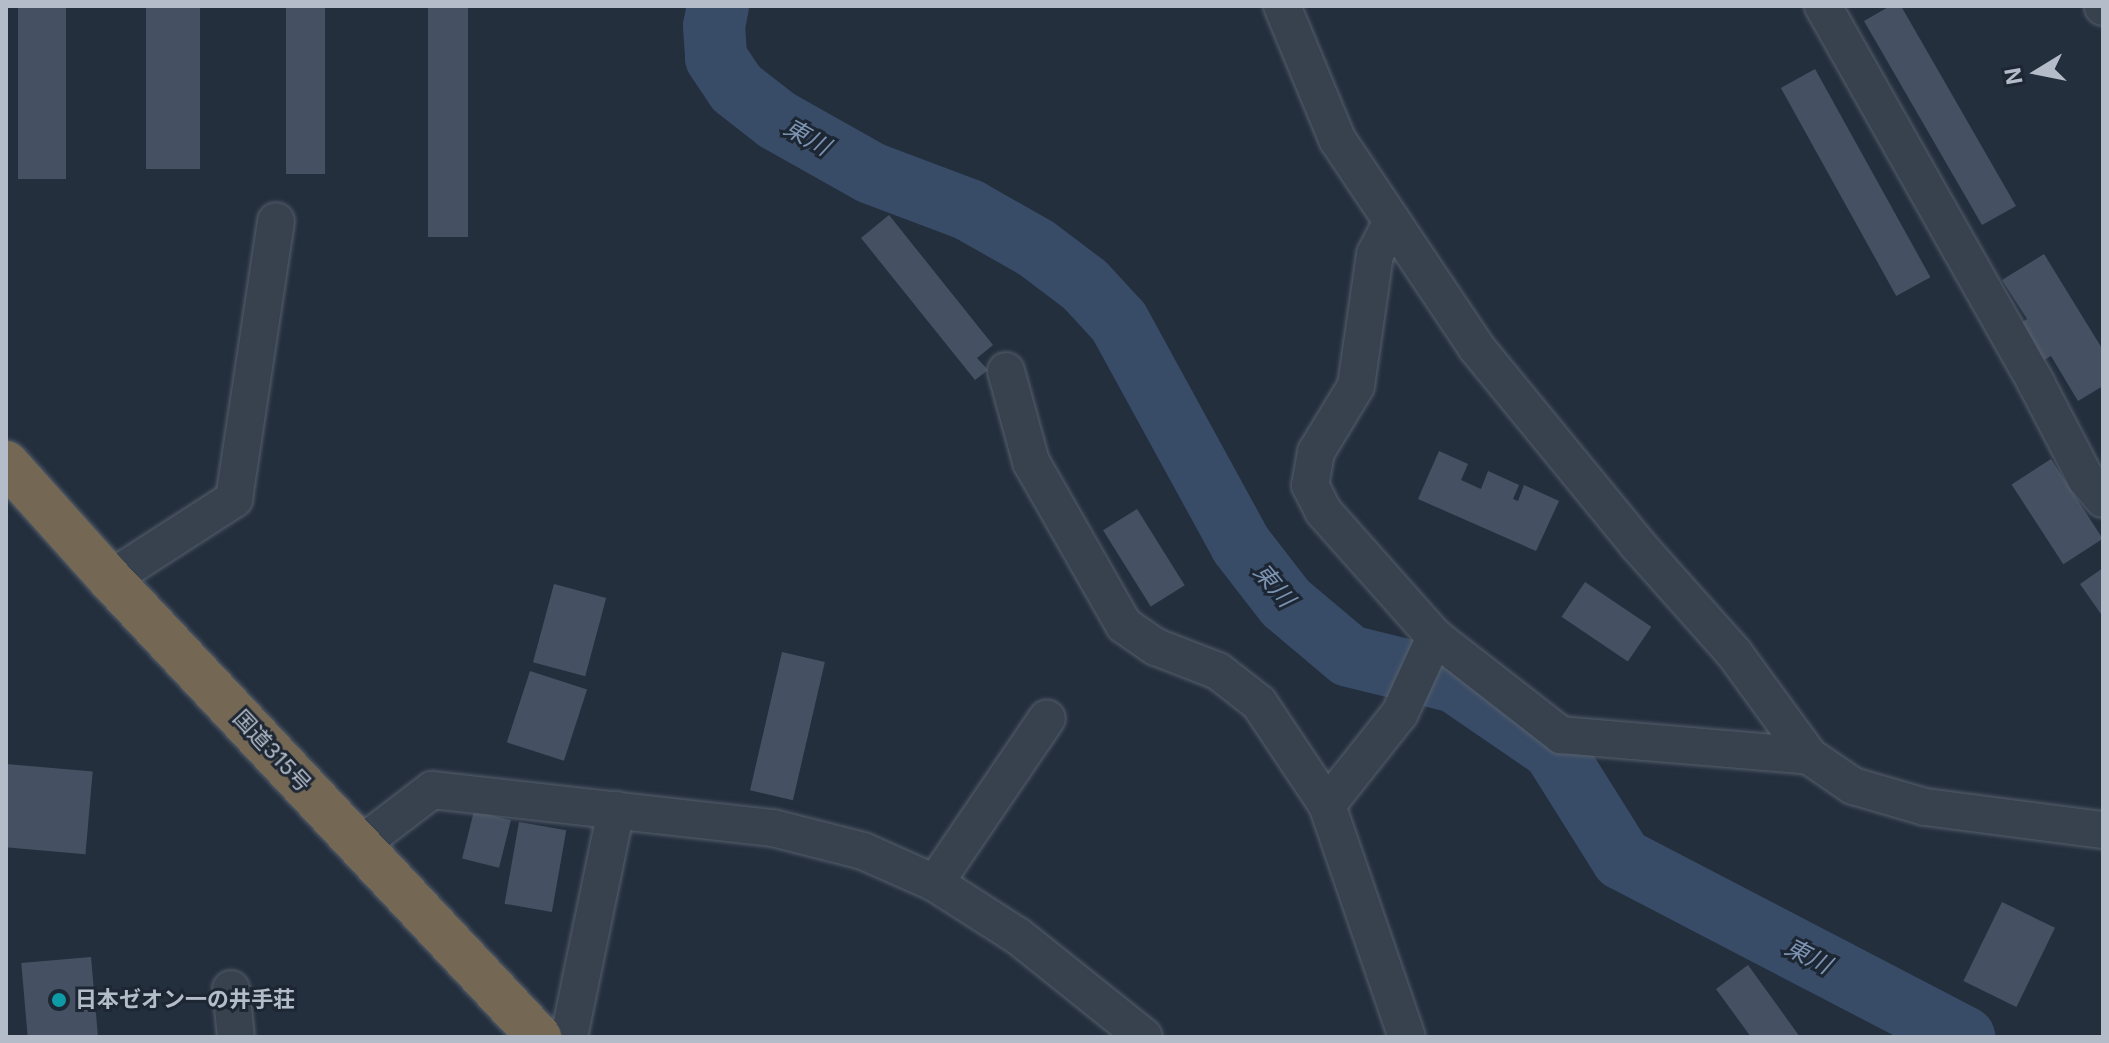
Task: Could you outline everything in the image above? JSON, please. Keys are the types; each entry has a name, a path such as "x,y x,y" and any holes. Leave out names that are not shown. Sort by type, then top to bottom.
{"highway":[{"name":"国道315号","path":"6,463 110,579 539,1037"}],"street":[{"path":"1282,6 1337,139 1476,347 1637,544 1734,653 1809,756 1853,786 1925,807 2103,830"},
{"path":"1823,6 2036,383 2086,479 2103,499"},
{"path":"110,579 234,499 276,221"},
{"path":"1392,221 1375,254 1356,386 1316,452 1310,485 1323,511 1430,648 1561,735 1809,756"},
{"path":"1006,371 1031,462 1124,625 1156,647 1218,671 1259,703 1327,805 1407,1037"},
{"path":"1327,805 1400,713 1430,648"},
{"path":"935,883 1047,718"},
{"path":"360,845 432,790 773,828 863,851 935,883 1018,936 1144,1037"},
{"path":"569,1037 616,810"},
{"path":"231,989 236,1037"}],"building":[{"path":"18,6 66,6 66,179 18,179"},
{"path":"146,6 200,6 200,169 146,169"},
{"path":"286,6 325,6 325,174 286,174"},
{"path":"428,6 468,6 468,237 428,237"},
{"path":"1890,6 1901,6 2016,206 1982,225 1864,21"},
{"path":"1815,69 1930,277 1896,296 1781,88"},
{"path":"889,215 993,345 977,358 988,370 975,380 861,238"},
{"path":"2044,254 2103,350 2103,386 2078,401 2051,356 2039,363 2016,326 2027,319 2002,280"},
{"path":"1439,451 1468,464 1461,480 1481,489 1488,471 1519,485 1513,499 1518,501 1524,485 1559,501 1536,551 1418,499"},
{"path":"2051,459 2103,539 2063,564 2012,485"},
{"path":"1137,509 1185,585 1151,607 1103,530"},
{"path":"2103,568 2103,617 2080,584"},
{"path":"1585,582 1651,627 1628,662 1562,617"},
{"path":"554,584 606,598 585,676 533,662"},
{"path":"782,652 825,662 793,800 750,790"},
{"path":"530,671 587,690 564,761 507,742"},
{"path":"6,764 93,772 85,854 6,847"},
{"path":"474,811 511,820 499,868 462,859"},
{"path":"519,822 566,830 552,912 505,904"},
{"path":"2002,902 2055,928 2016,1007 1963,981"},
{"name":"日本ゼオン一の井手荘","path":"91,957 98,1037 28,1037 21,963"},
{"path":"1748,965 1800,1037 1751,1037 1716,989"}],"waterway":[{"name":"東川","path":"718,6 714,26 716,58 736,88 777,120 871,173 969,210 1036,248 1085,285 1119,322 1241,545 1286,603 1349,656 1455,682 1553,749 1622,859 1964,1037"}],"place":[{"name":"日本ゼオン一の井手荘","path":"59,1000"}]}
